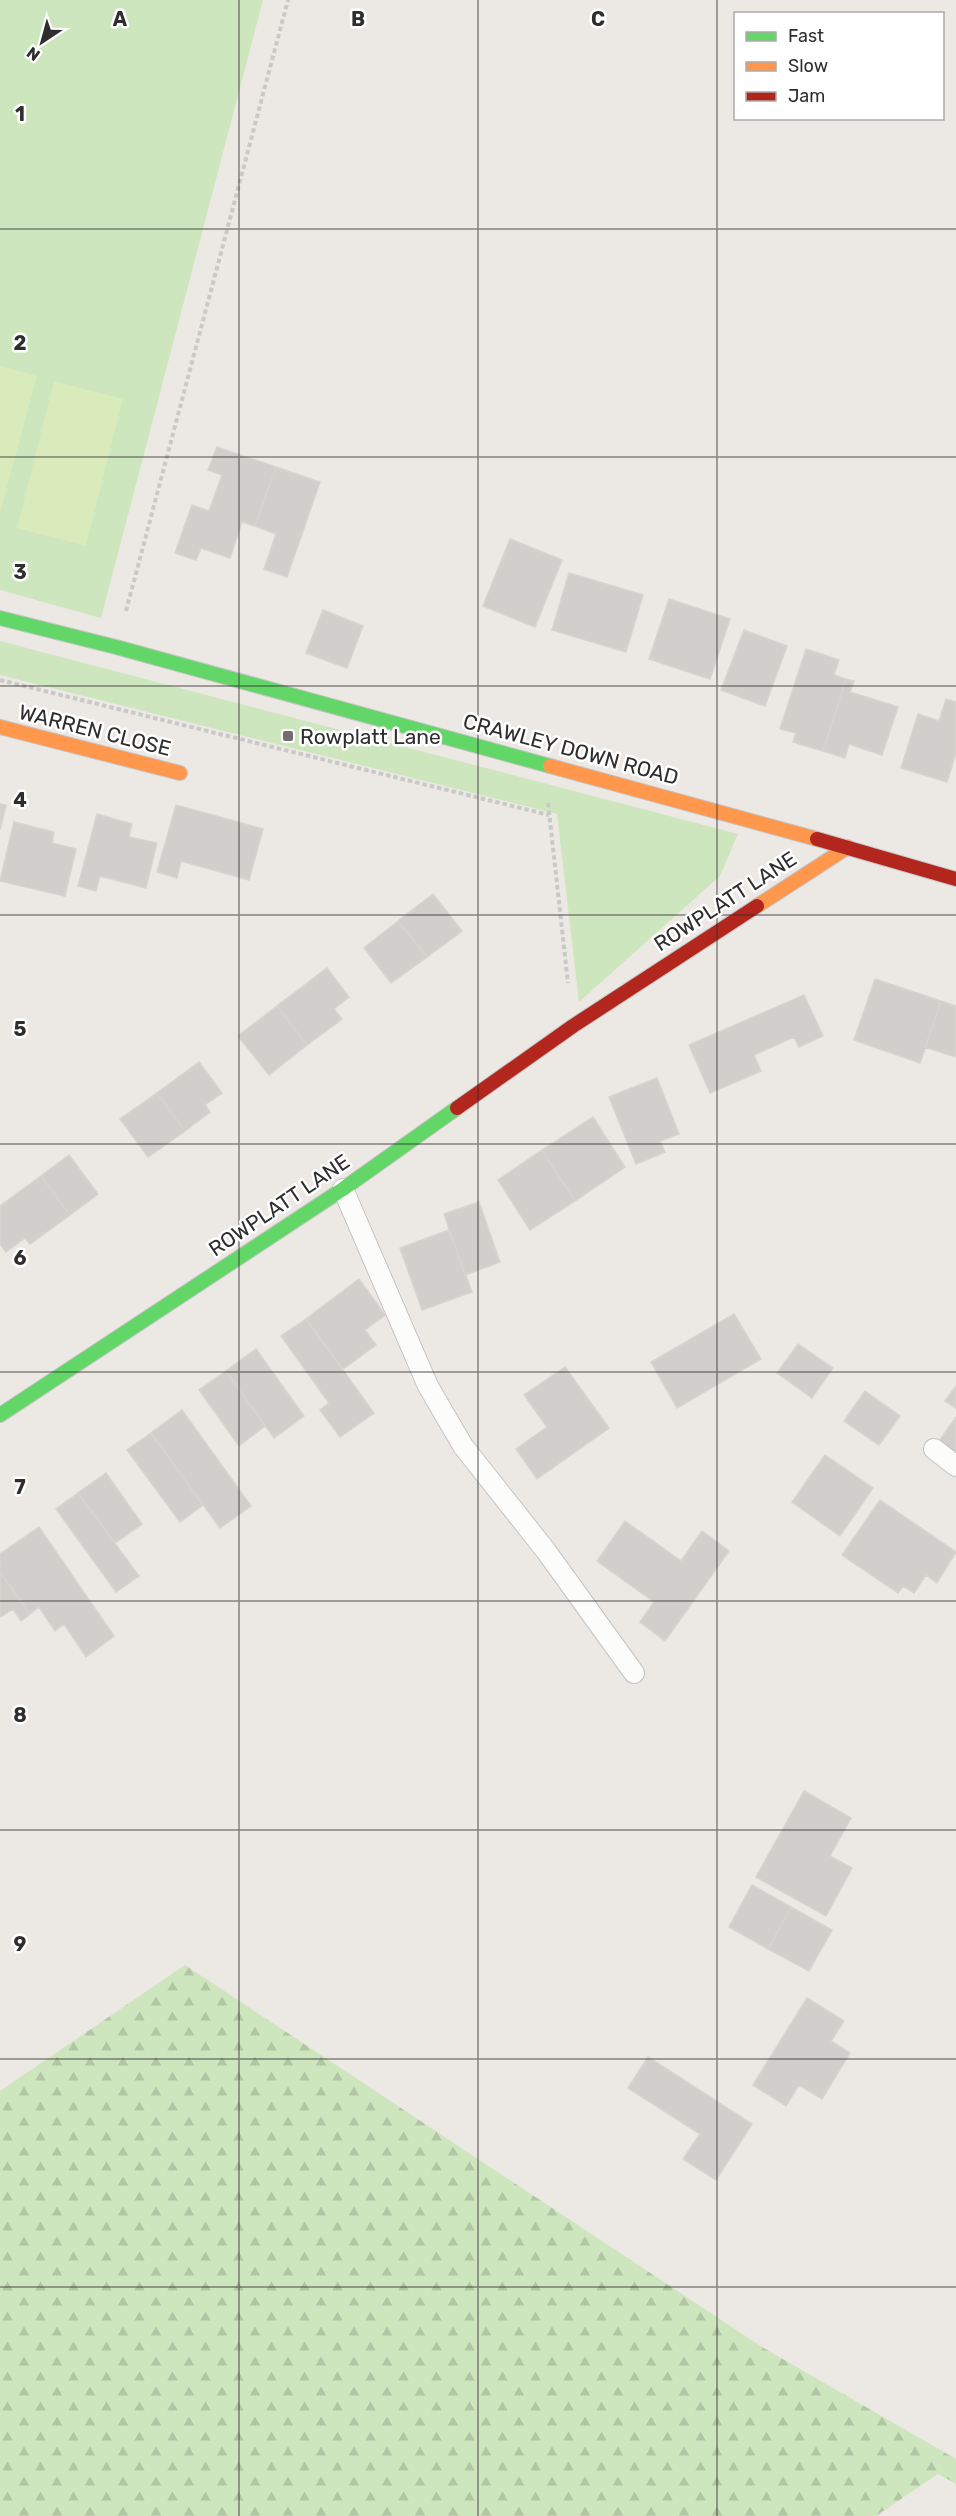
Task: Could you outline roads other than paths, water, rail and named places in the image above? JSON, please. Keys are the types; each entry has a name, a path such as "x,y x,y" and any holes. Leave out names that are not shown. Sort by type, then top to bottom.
{"street":[{"name":"CRAWLEY DOWN ROAD","path":"0,618 116,647 848,847 956,879"},
{"name":"WARREN CLOSE","path":"0,728 180,773"},
{"name":"ROWPLATT LANE","path":"0,1415 343,1189 573,1026 848,847"}],"lane":[{"path":"343,1189 429,1386 463,1446 546,1551 634,1673"},
{"path":"934,1449 956,1466"}],"place":[{"name":"Rowplatt Lane","path":"288,736"}]}
